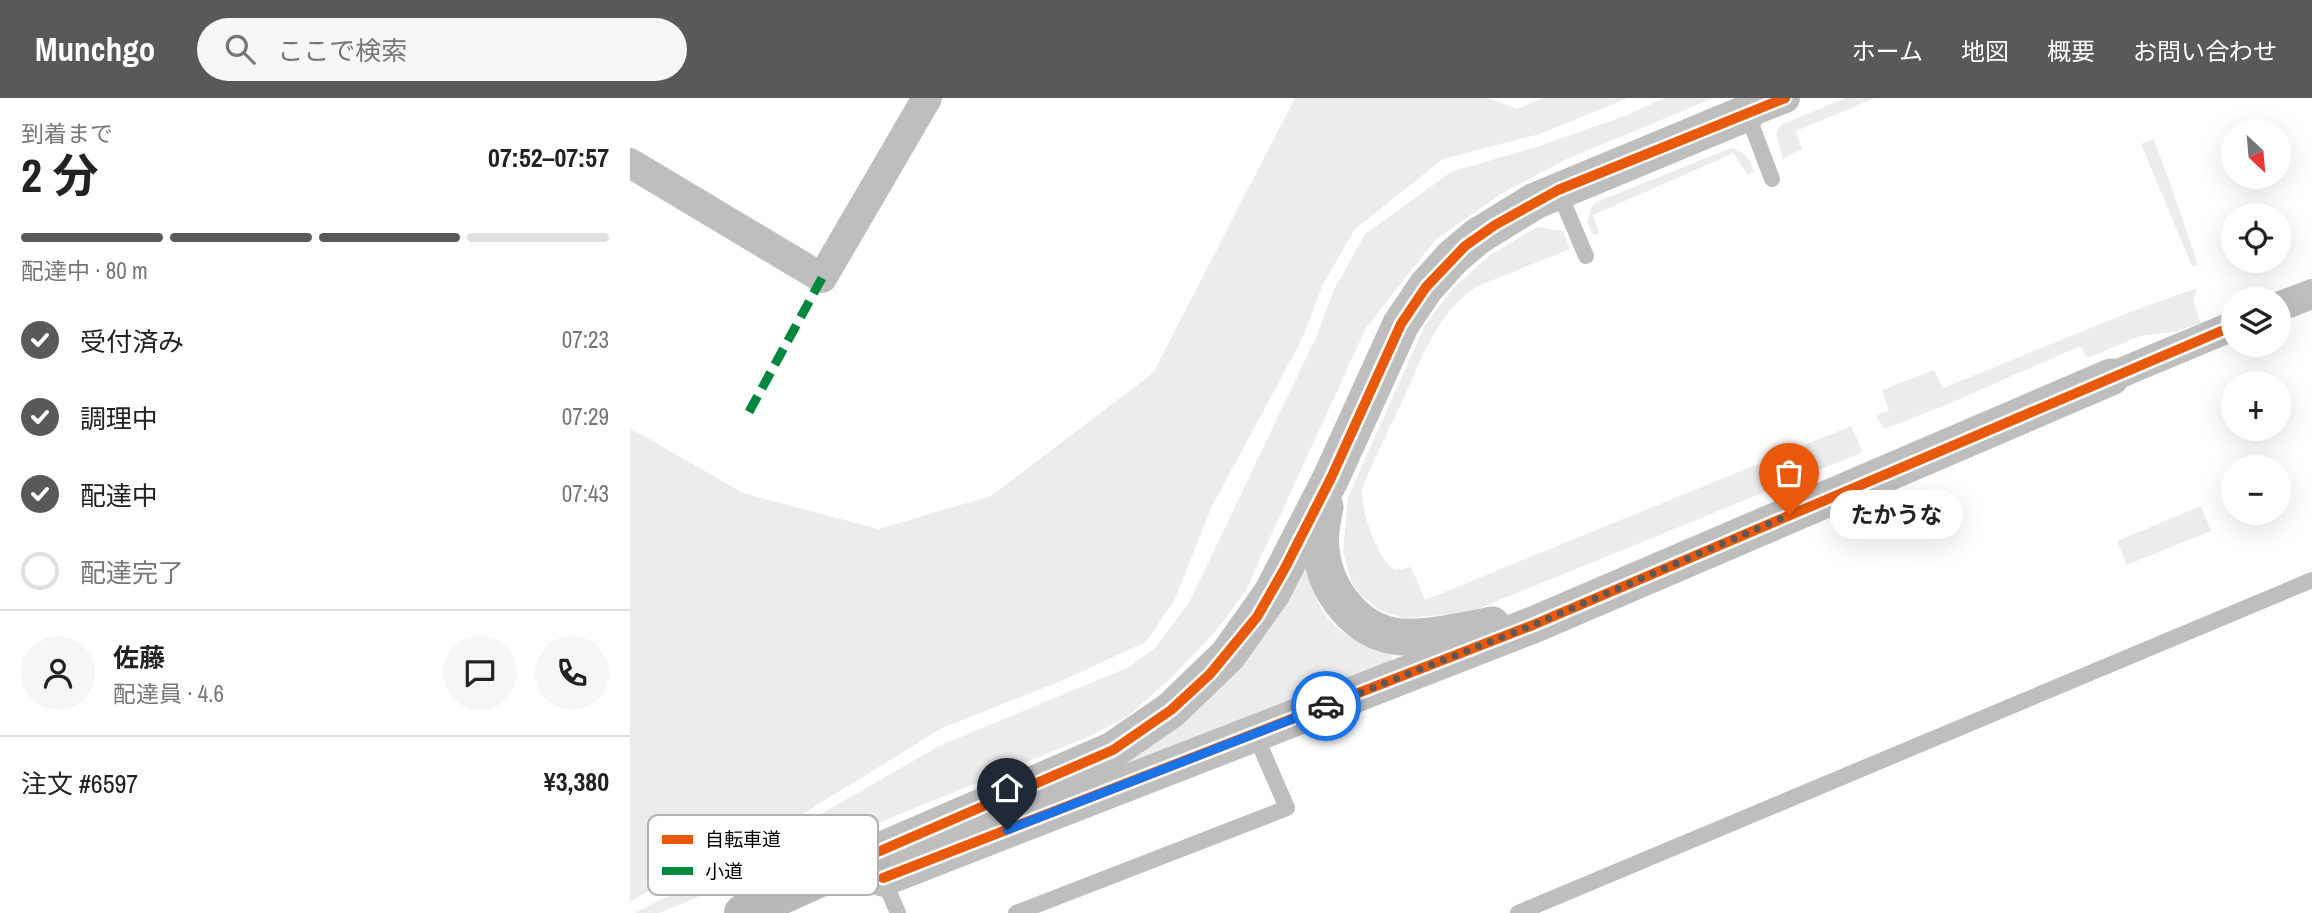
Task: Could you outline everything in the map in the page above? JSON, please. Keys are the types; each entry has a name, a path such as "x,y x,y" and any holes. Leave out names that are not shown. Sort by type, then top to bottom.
{"main road":[{"path":"743,913 795,895"},
{"path":"793,913 826,895"}],"street":[{"path":"630,163 822,278 927,98"},
{"path":"878,866 1113,750 1171,710 1228,655 1257,617 1285,568 1331,478 1392,342 1426,287 1453,257 1478,236 1535,201 1785,98"},
{"path":"2291,302 2312,293"},
{"path":"878,866 1255,734 1463,653 2221,331"},
{"path":"1331,478 1321,532 1322,558 1330,582 1344,605 1361,623 1372,629 1401,637 1439,634 1498,624 1594,599"}],"lane":[{"path":"1748,113 1772,179"},
{"path":"1558,190 1586,256"},
{"path":"1518,913 2312,580"},
{"path":"1016,913 1287,808 1255,734"},
{"path":"878,866 898,913"}],"shaded area":[{"path":"1295,98 1488,98 1517,109 1543,98 1628,98 1540,134 1443,159 1355,229 1322,286 1302,339 1211,508 1175,599 1146,642 1059,682 942,728 801,815 648,815 648,892 630,901 630,428 743,493 878,529 991,496 1153,373"},
{"path":"1665,98 1714,98 1567,159 1501,194 1435,240 1366,328 1245,592 1214,633 1172,677 1128,716 1088,737 878,823 878,815 819,815 939,746 1129,667 1156,647 1190,601 1317,335 1334,290 1365,234 1451,172 1540,146 1627,115"},
{"path":"1846,98 1875,98 1796,131 1802,149 1783,159 1776,134 1780,125"},
{"path":"2153,139 2198,265 2192,266 2141,144"},
{"path":"1731,148 1746,156 1754,172 1747,175 1734,153 1593,215 1599,233 1593,235 1587,222 1596,202"},
{"path":"1537,227 1563,231 1570,249 1478,286 1450,310 1429,342 1362,490 1367,522 1383,558 1396,570 1411,567 1425,600 1851,426 1863,452 1468,613 1403,618 1380,610 1359,594 1351,580 1343,552 1348,497 1424,327 1452,289 1489,256"},
{"path":"2197,288 2193,301 2201,323 2174,332 2140,336 2088,358 2080,346 1884,429 1876,415 1889,411 1882,390 1934,370 1943,388 2130,312"},
{"path":"2201,506 2211,531 2127,565 2117,541"},
{"path":"1302,561 1316,597 1329,620 1358,641 1394,653 1389,664 947,841 1121,759"},
{"path":"671,895 703,895 659,913 635,913"}],"marked path":[{"path":"749,412 822,278"}],"cycle path":[{"path":"878,852 1113,750 1171,710 1210,674 1257,617 1285,568 1331,478 1401,324 1426,287 1465,246 1495,225 1558,190 1785,98"},
{"path":"883,878 1533,625 2221,331"}],"way so far":[{"path":"1326,706 1533,625 1789,515"}],"place":[{"name":"たかうな","path":"1789,515"}],"route":[{"path":"1007,830 1326,706"}]}
